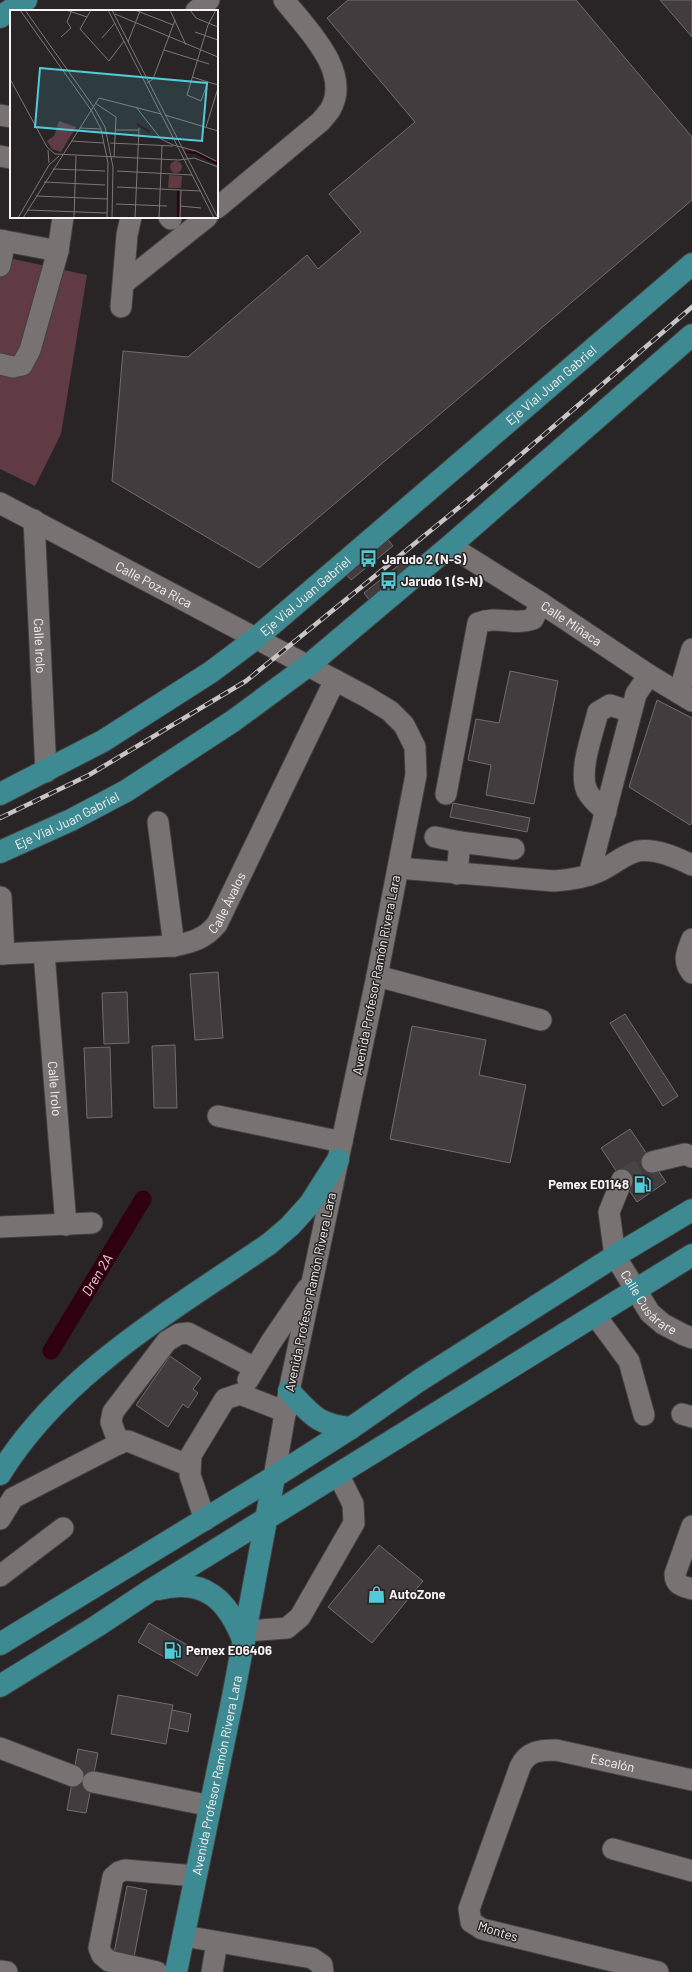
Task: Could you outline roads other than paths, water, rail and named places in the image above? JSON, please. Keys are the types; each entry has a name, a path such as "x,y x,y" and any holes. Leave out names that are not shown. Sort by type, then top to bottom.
{"main road":[{"path":"11,10 26,0"},
{"path":"0,17 10,10"},
{"name":"Eje Vial Juan Gabriel","path":"0,794 46,772 103,741 211,672 255,639 692,264"},
{"name":"Eje Vial Juan Gabriel","path":"0,852 72,820 126,791 233,721 309,665 450,546 692,335"},
{"path":"0,1474 13,1453 48,1411 96,1365 268,1244 290,1226 310,1204 340,1151"},
{"path":"0,1644 274,1477 351,1428 420,1380 615,1256 692,1210"},
{"path":"0,1686 151,1590 268,1519 338,1474 692,1255"},
{"path":"289,1391 311,1414 332,1426 351,1428"},
{"name":"Avenida Profesor Ramón Rivera Lara","path":"176,1972 245,1636 268,1519 274,1477"},
{"path":"151,1590 172,1585 192,1586 210,1594 226,1606 245,1636"}],"street":[{"path":"197,10 209,0"},
{"path":"218,207 320,122 331,109 336,90 332,68 323,48 291,3"},
{"path":"0,115 10,117"},
{"path":"0,156 10,158"},
{"path":"0,364 13,367 22,365 26,359 58,251 63,218"},
{"path":"121,307 127,235 131,218"},
{"path":"124,284 206,218"},
{"path":"0,266 2,240 58,251"},
{"name":"Calle Poza Rica","path":"0,503 255,639 309,665"},
{"name":"Calle Irolo","path":"34,520 46,772"},
{"name":"Calle Miñaca","path":"450,546 541,603 685,697"},
{"path":"446,794 478,623 486,620 499,620 522,623 533,619 541,603"},
{"path":"685,697 692,649"},
{"name":"Avenida Profesor Ramón Rivera Lara","path":"274,1477 289,1391 377,976 416,775 415,747 404,725 390,711 309,665"},
{"path":"589,875 636,694 650,675"},
{"name":"Calle Ávalos","path":"2,954 174,946 197,941 210,933 217,924 336,680"},
{"path":"606,812 588,792 583,780 590,742 598,712 610,705 631,712"},
{"path":"158,822 174,946"},
{"path":"434,837 514,849"},
{"path":"457,874 460,842"},
{"path":"398,868 554,881 576,879 589,875 629,854 640,851 650,851 675,857 692,865"},
{"path":"1,898 2,954"},
{"path":"692,939 685,960 687,967 692,973"},
{"name":"Calle Irolo","path":"44,953 66,1225"},
{"path":"377,976 541,1020"},
{"path":"218,1116 340,1151"},
{"path":"652,1162 685,1154 692,1157"},
{"path":"615,1256 609,1212 622,1180"},
{"path":"0,1227 92,1223"},
{"name":"Calle Cusárare","path":"615,1256 650,1313 663,1324 692,1338"},
{"path":"240,1394 255,1368 313,1280"},
{"path":"595,1315 629,1361 644,1415"},
{"path":"119,1444 111,1422 113,1412 167,1341 179,1334 188,1333 255,1368"},
{"path":"205,1520 190,1475 191,1455 225,1399 240,1394 286,1412"},
{"path":"0,1519 13,1498 119,1444 128,1441 190,1466"},
{"path":"245,1636 287,1628 300,1617 354,1523 353,1504 338,1474"},
{"path":"692,1526 675,1574 675,1580 679,1585 692,1589"},
{"path":"0,1576 63,1528"},
{"path":"0,1748 73,1776"},
{"name":"Escalón","path":"533,1752 556,1750 692,1780"},
{"name":"Montes","path":"533,1752 523,1760 520,1767 469,1909 471,1922 482,1929 658,1972"},
{"path":"93,1782 211,1806"},
{"path":"613,1849 692,1871"},
{"path":"157,1972 109,1961 102,1955 99,1948 113,1877 119,1872 126,1870 196,1876"},
{"path":"184,1936 312,1958 322,1965 323,1972"},
{"path":"212,1972 217,1942"},
{"path":"0,1970 7,1972"}],"waterway":[{"name":"Dren 2A","path":"51,1351 143,1199"}],"tunnel":[{"path":"622,1180 652,1162"}],"railway":[{"path":"0,818 89,775 246,681 473,496 692,307"}],"place":[{"name":"Jarudo 2 (N-S)","path":"369,559"},
{"name":"Jarudo 1 (S-N)","path":"388,581"},
{"name":"Pemex E01148","path":"642,1184"},
{"name":"AutoZone","path":"376,1594"},
{"name":"Pemex E06406","path":"173,1650"}]}
